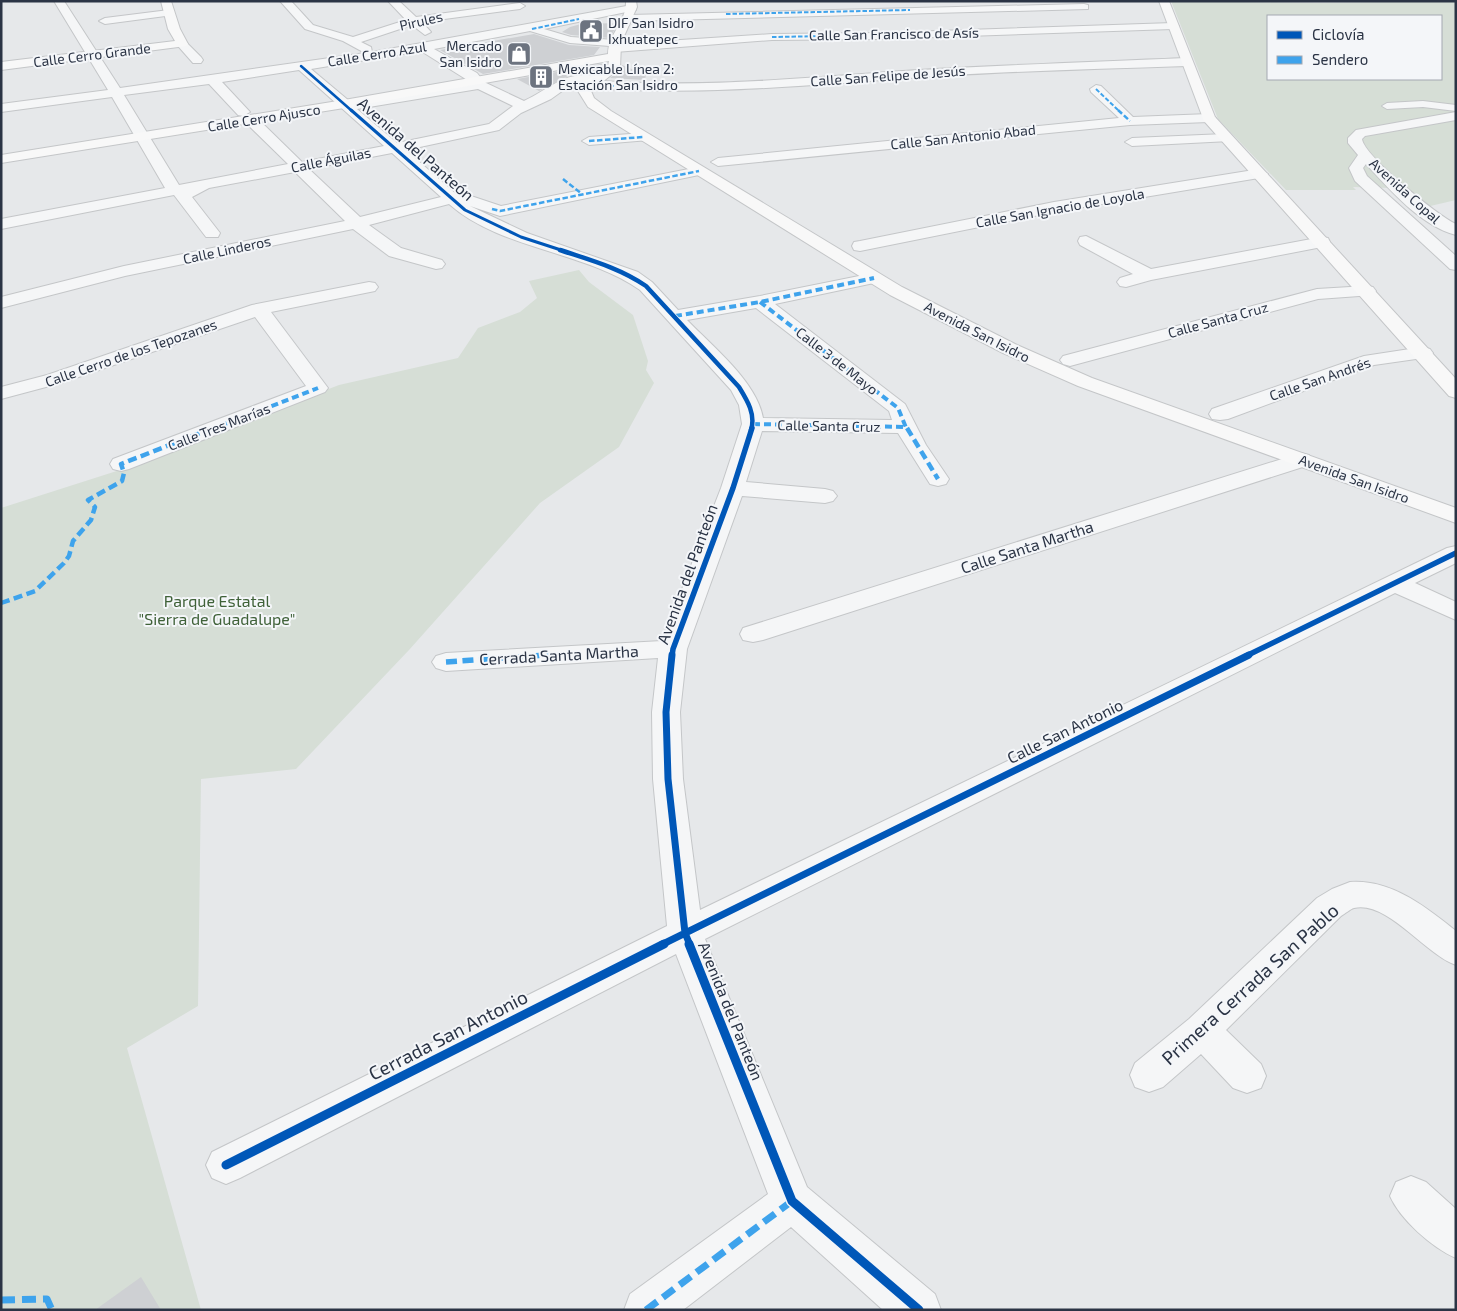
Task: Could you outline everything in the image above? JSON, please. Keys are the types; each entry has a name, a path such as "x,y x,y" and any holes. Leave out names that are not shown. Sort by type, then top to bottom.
{"street":[{"path":"59,1 94,55 174,190"},
{"path":"166,1 182,44 197,60"},
{"path":"285,1 309,27 353,41 374,54"},
{"path":"1164,1 1209,118 1225,138 1367,291 1456,392"},
{"path":"396,4 439,44"},
{"path":"396,4 418,6"},
{"path":"521,4 522,26 532,29"},
{"name":"Pirules","path":"353,41 415,21 521,4"},
{"path":"907,6 926,34"},
{"name":"Calle Cerro Azul","path":"1,108 116,93 423,47 532,29 631,9 726,14 907,6 1084,7"},
{"path":"593,82 614,68 615,49 631,9"},
{"path":"105,21 169,13"},
{"name":"Calle San Francisco de Asís","path":"532,29 615,49 772,37 1173,26"},
{"name":"Calle Cerro Grande","path":"1,66 182,44"},
{"path":"423,47 479,83 522,106"},
{"name":"Calle Cerro Ajusco","path":"1,159 142,137 247,116 344,104 479,83 615,49"},
{"name":"Calle San Felipe de Jesús","path":"593,82 644,88 784,83 1028,67 1186,62"},
{"name":"Avenida del Panteón","path":"301,66 465,210 494,226 632,276 646,286 739,387 750,405 753,424 732,488 673,649 666,712 668,779 685,932 792,1201 892,1289 919,1310"},
{"path":"212,79 356,223 395,252 436,264"},
{"name":"Calle Águilas","path":"1,224 485,130 501,122 522,106 546,96 569,80 593,82"},
{"name":"Avenida San Isidro","path":"593,82 584,91 585,96 590,102 699,171 905,296 1046,366 1456,516"},
{"path":"1096,89 1130,121"},
{"name":"Avenida Copal","path":"1450,228 1403,192 1365,156 1355,143 1355,138 1361,134 1456,116"},
{"name":"Calle San Antonio Abad","path":"718,162 1130,121 1209,118"},
{"path":"589,142 644,137"},
{"path":"1132,142 1225,138"},
{"path":"762,143 772,156"},
{"name":"Avenida Copal","path":"1365,156 1356,168 1360,178 1437,249 1456,264"},
{"path":"452,199 462,198 500,212 699,171"},
{"name":"Calle San Ignacio de Loyola","path":"860,246 1045,209 1260,174"},
{"path":"212,233 182,194 250,176"},
{"path":"563,179 582,194"},
{"path":"1375,192 1403,192"},
{"name":"Calle Águilas","path":"1,219 104,200 142,196"},
{"name":"Calle Linderos","path":"1,303 124,271 356,223 452,199"},
{"name":"Avenida Copal","path":"1414,228 1450,228"},
{"path":"1086,241 1148,276"},
{"path":"1126,282 1322,242"},
{"name":"Avenida Copal","path":"1437,249 1456,245"},
{"path":"226,250 238,266"},
{"path":"675,316 760,302 874,278"},
{"name":"Calle Cerro de los Tepozanes","path":"1,393 54,379 260,309 369,287"},
{"name":"Calle Santa Cruz","path":"1070,360 1317,294 1367,291"},
{"name":"Calle 3 de Mayo","path":"760,302 898,408 905,427 922,458 938,479"},
{"name":"Calle Tres Marías","path":"121,464 318,388 260,309"},
{"name":"Calle San Andrés","path":"1220,414 1371,360 1422,353"},
{"name":"Calle Santa Cruz","path":"753,424 905,427"},
{"name":"Calle Santa Martha","path":"753,634 1301,460"},
{"path":"732,488 825,496"},
{"name":"Calle San Antonio","path":"685,932 1456,554"},
{"path":"1397,584 1456,612"},
{"name":"Cerrada Santa Martha","path":"446,662 673,649"},
{"name":"Primera Cerrada San Pablo","path":"1148,1075 1202,1030 1329,907 1352,895 1381,899 1408,914 1456,951"},
{"name":"Cerrada San Antonio","path":"226,1165 685,932"},
{"path":"1202,1030 1247,1076"},
{"path":"1411,1196 1456,1237"},
{"path":"646,1310 792,1201"}],"lane":[{"path":"1387,106 1422,104 1456,108"}],"green space":[{"path":"1171,1 1316,3 1456,1 1456,200 1426,207 1391,188 1353,187 1356,190 1286,190 1218,119"},
{"name":"Parque Estatal \"Sierra de Guadalupe\"","path":"579,270 589,282 633,315 648,361 646,370 654,383 619,447 540,503 409,650 296,769 201,779 198,1006 127,1048 201,1310 1,1310 1,508 123,469 339,385 458,358 478,328 520,312 537,298 529,281"}],"building":[{"name":"DIF San Isidro Ixhuatepec","path":"618,23 610,38 571,35 562,32 570,27 581,24"},
{"name":"Mercado San Isidro","path":"534,34 569,45 600,47 594,55 483,74 440,50"},
{"path":"607,63 593,74 568,76 539,91 517,79"},
{"path":"622,65 646,75 645,80 610,78 621,69"},
{"path":"141,1277 161,1310 95,1310"}],"marked path":[{"path":"726,14 910,10"},
{"path":"532,29 579,19"},
{"path":"772,37 828,36"},
{"path":"590,84 615,86"},
{"path":"1096,89 1130,121"},
{"path":"589,141 644,137"},
{"path":"492,209 500,211 699,171"},
{"path":"563,179 582,194"},
{"path":"675,316 760,302 874,278"},
{"path":"760,302 898,408 915,445 938,479"},
{"path":"1,603 35,591 41,583 64,563 69,556 73,541 91,520 95,507 88,500 122,481 124,473 121,464 318,388"},
{"path":"753,424 905,427"},
{"path":"446,662 566,654"},
{"path":"646,1310 792,1201"},
{"path":"1,1300 47,1299 52,1310"}],"cycle path":[{"path":"301,66 465,210 521,237 614,268 632,276 646,286 739,387 750,405 753,424 733,488 673,649 666,712 668,779 685,933 792,1201 892,1289 919,1310"},
{"path":"226,1165 685,933 1456,553"}],"place":[{"name":"DIF San Isidro Ixhuatepec","path":"591,31"},
{"name":"Mercado San Isidro","path":"519,54"},
{"name":"Mexicable Línea 2: Estación San Isidro","path":"541,77"}]}
